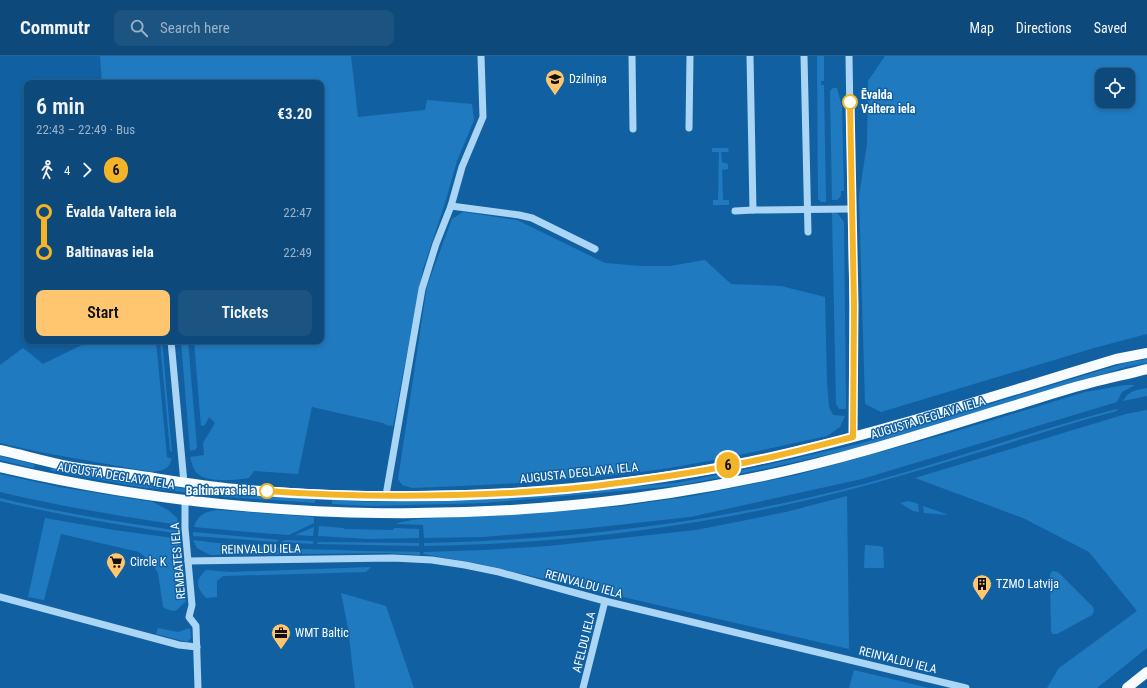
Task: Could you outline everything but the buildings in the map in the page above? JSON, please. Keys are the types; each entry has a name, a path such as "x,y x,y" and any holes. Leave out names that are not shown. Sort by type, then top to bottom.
{"main road":[{"name":"AUGUSTA DEGLAVA IELA","path":"0,450 66,465 184,482 282,492 386,496 536,491 609,484 752,461 853,437 1116,358 1147,353"},
{"name":"AUGUSTA DEGLAVA IELA","path":"0,467 41,477 185,501 252,507 374,513 491,511 610,501 682,491 764,476 859,453 1088,383 1147,369"},
{"path":"41,477 45,460"},
{"path":"1127,688 1147,672"}],"street":[{"path":"386,496 422,289 436,244 451,206 462,167 482,117 482,56"},
{"path":"632,56 633,129"},
{"path":"689,128 690,56"},
{"path":"750,56 753,210"},
{"path":"804,56 808,232"},
{"path":"849,56 854,305 853,437"},
{"path":"451,206 532,218 596,249"},
{"path":"735,211 851,209"},
{"path":"170,344 184,482"},
{"name":"REMBATES IELA","path":"185,501 185,528 192,605 189,617 196,626 198,688"},
{"name":"REINVALDU IELA","path":"188,561 393,558 427,560 465,565 499,572 606,601 966,688"},
{"path":"0,597 179,645 197,647"},
{"name":"AFELDU IELA","path":"583,688 606,601"}],"shaded area":[{"path":"100,56 351,56 358,117 425,110 427,100 472,104 474,120 457,161 423,269 393,426 312,407 298,474 254,471 249,478 216,480 203,477 196,472 190,457 204,455 203,443 215,423 209,417 205,425 201,426 194,344 324,344 324,80 102,80"},
{"path":"817,56 824,56 824,81 821,81 821,85 824,85 826,202 821,202 818,199"},
{"path":"885,56 1147,56 1147,334 1094,348 881,412 865,404 859,196 867,144 868,81"},
{"path":"833,88 837,88 842,107 844,191 841,191 841,196 837,200 832,200 830,91"},
{"path":"712,148 727,148 729,150 728,152 721,152 722,162 728,164 728,169 722,170 723,200 729,200 729,205 713,205 713,200 718,200 719,152 712,152"},
{"path":"463,212 517,220 605,263 641,266 670,266 705,260 731,284 781,286 825,297 829,407 833,415 845,416 840,427 827,436 755,452 657,470 550,481 412,488 402,485 398,479 427,286 452,219"},
{"path":"832,212 838,214 844,222 846,409 839,409 836,404"},
{"path":"84,344 156,344 167,457 172,459 169,465 165,469 152,472 45,453 0,443 0,365 23,348 43,364"},
{"path":"160,344 162,344 172,452 170,451"},
{"path":"181,344 188,344 197,447 195,450 190,451"},
{"path":"1147,359 1147,363 1126,367 858,448 764,469 676,486 485,503 372,506 332,504 332,500 373,502 485,499 676,483 762,466 858,444 1125,363"},
{"path":"1125,385 1135,385 1122,392 1117,402 862,479 690,517 581,529 483,537 424,538 423,525 397,523 417,519 535,513 623,506 693,496 797,475 953,432 1085,392"},
{"path":"1147,388 1147,396 1123,401 1130,393"},
{"path":"1117,409 1117,411 899,476 823,496 741,514 651,529 561,539 470,545 424,546 424,543 535,538 646,527 755,509 864,484"},
{"path":"1147,410 1147,648 1097,688 1047,688 1059,668 1137,611 1089,552 1023,518 915,478 1126,414"},
{"path":"0,456 33,464 35,466 33,468 0,460"},
{"path":"53,468 141,483 227,494 315,499 315,503 227,497 140,487 52,471 50,469"},
{"path":"0,474 59,487 153,502 168,510 177,518 179,525 44,502 0,492"},
{"path":"847,496 849,649 476,563 423,554 424,552 549,546 696,530 786,512"},
{"path":"0,498 67,513 180,531 180,534 45,511 0,501"},
{"path":"909,501 918,504 919,512 913,511 900,503"},
{"path":"923,506 946,514 948,515 924,513"},
{"path":"217,510 314,517 314,523 289,535 194,527 202,514"},
{"path":"45,518 114,530 180,539 186,601 173,611 163,607 158,573 150,561 139,552 61,534 44,600 28,597"},
{"path":"319,526 344,529 419,529 419,538 369,539 318,536"},
{"path":"314,527 313,536 295,535"},
{"path":"193,532 280,540 276,542 193,536"},
{"path":"193,540 278,548 420,552 420,555 387,553 210,555 197,548"},
{"path":"285,540 313,541 313,544 281,542"},
{"path":"318,542 419,543 419,546 317,544"},
{"path":"865,545 883,547 884,568 864,568"},
{"path":"371,567 366,572 223,576 217,581 217,597 206,598 200,590 198,584 200,577 206,570 230,572"},
{"path":"1051,572 1058,572 1093,607 1094,611 1092,615 1057,634 1052,634 1051,631 1050,576"},
{"path":"341,593 386,606 414,688 355,688 348,628"},
{"path":"158,628 178,632 190,628 191,638 187,642 156,634"},
{"path":"854,670 929,688 849,688"}],"bus line":[{"name":"6","path":"267,491 432,496 551,490 609,484 678,474 752,461 853,437 854,305 850,102"}],"place":[{"name":"Dzilniņa","path":"555,96"},
{"name":"Ēvalda Valtera iela","path":"850,102"},
{"name":"Baltinavas iela","path":"267,491"},
{"name":"Circle K","path":"116,579"},
{"name":"TZMO Latvija","path":"982,601"},
{"name":"WMT Baltic","path":"281,650"}]}
